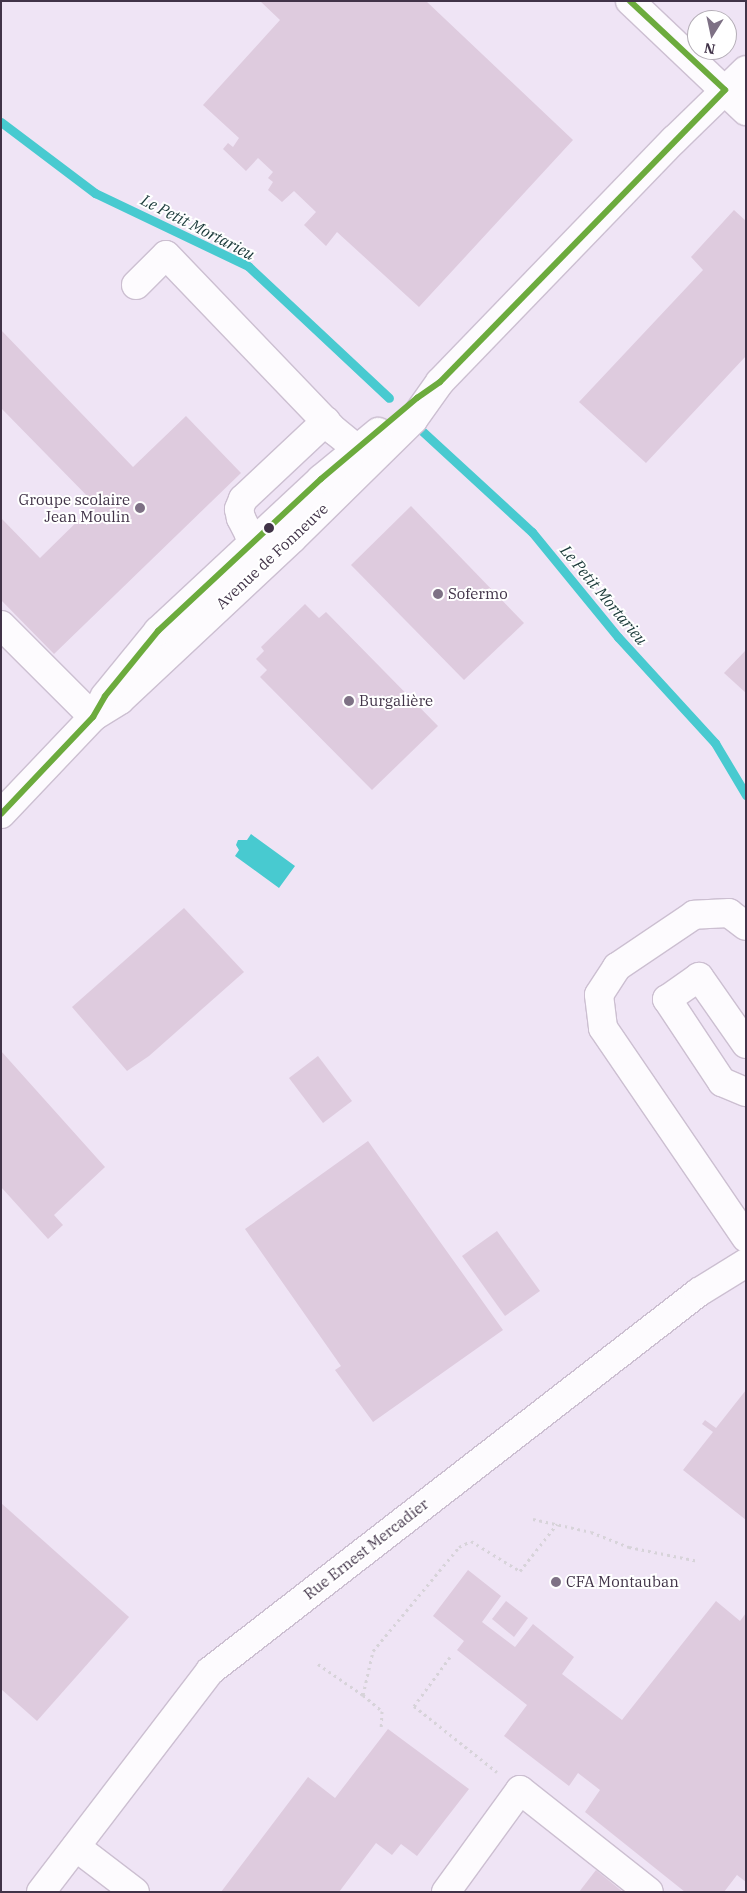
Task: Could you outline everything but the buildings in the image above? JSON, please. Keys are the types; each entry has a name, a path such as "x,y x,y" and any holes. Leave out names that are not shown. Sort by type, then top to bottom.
{"street":[{"path":"630,1 746,111"},
{"name":"Avenue de Fonneuve","path":"1,814 93,718 120,700 414,420 440,382 746,70"},
{"path":"136,285 166,255 326,421 358,449"},
{"name":"Avenue de Fonneuve","path":"93,718 105,696 158,631 321,479 417,398 440,382"},
{"path":"211,614 256,539 249,534 241,518 239,509 242,499 326,421"},
{"path":"1,624 93,718"},
{"path":"746,926 729,912 694,915 617,968 599,995 603,1028 746,1238"},
{"path":"746,1044 699,977 667,999 722,1082 746,1092"},
{"name":"Rue Ernest Mercadier","path":"41,1892 210,1671 699,1292 746,1263"},
{"path":"446,1892 520,1790 649,1892"},
{"path":"76,1847 135,1892"}],"path":[{"path":"533,1519 591,1532 629,1547 699,1561"},
{"path":"363,1695 374,1651 459,1547 470,1541 520,1571 557,1524"},
{"path":"450,1657 414,1706 520,1790"},
{"path":"318,1664 363,1695 382,1711 381,1730"}],"water":[{"path":"251,834 295,866 279,888 235,856 239,850 236,845 238,840 247,840"}],"waterway":[{"name":"Le Petit Mortarieu","path":"1,122 95,193 248,266 389,398"},
{"name":"Le Petit Mortarieu","path":"421,430 532,532 618,637 715,743 746,795"}],"transit line":[{"path":"630,1 725,90"},
{"path":"1,814 93,717 105,696 158,631 321,479 417,398 440,382 725,90"}],"place":[{"name":"Groupe scolaire Jean Moulin","path":"140,508"},
{"name":"Sofermo","path":"438,594"},
{"name":"Burgalière","path":"349,701"},
{"name":"CFA Montauban","path":"556,1582"}]}
